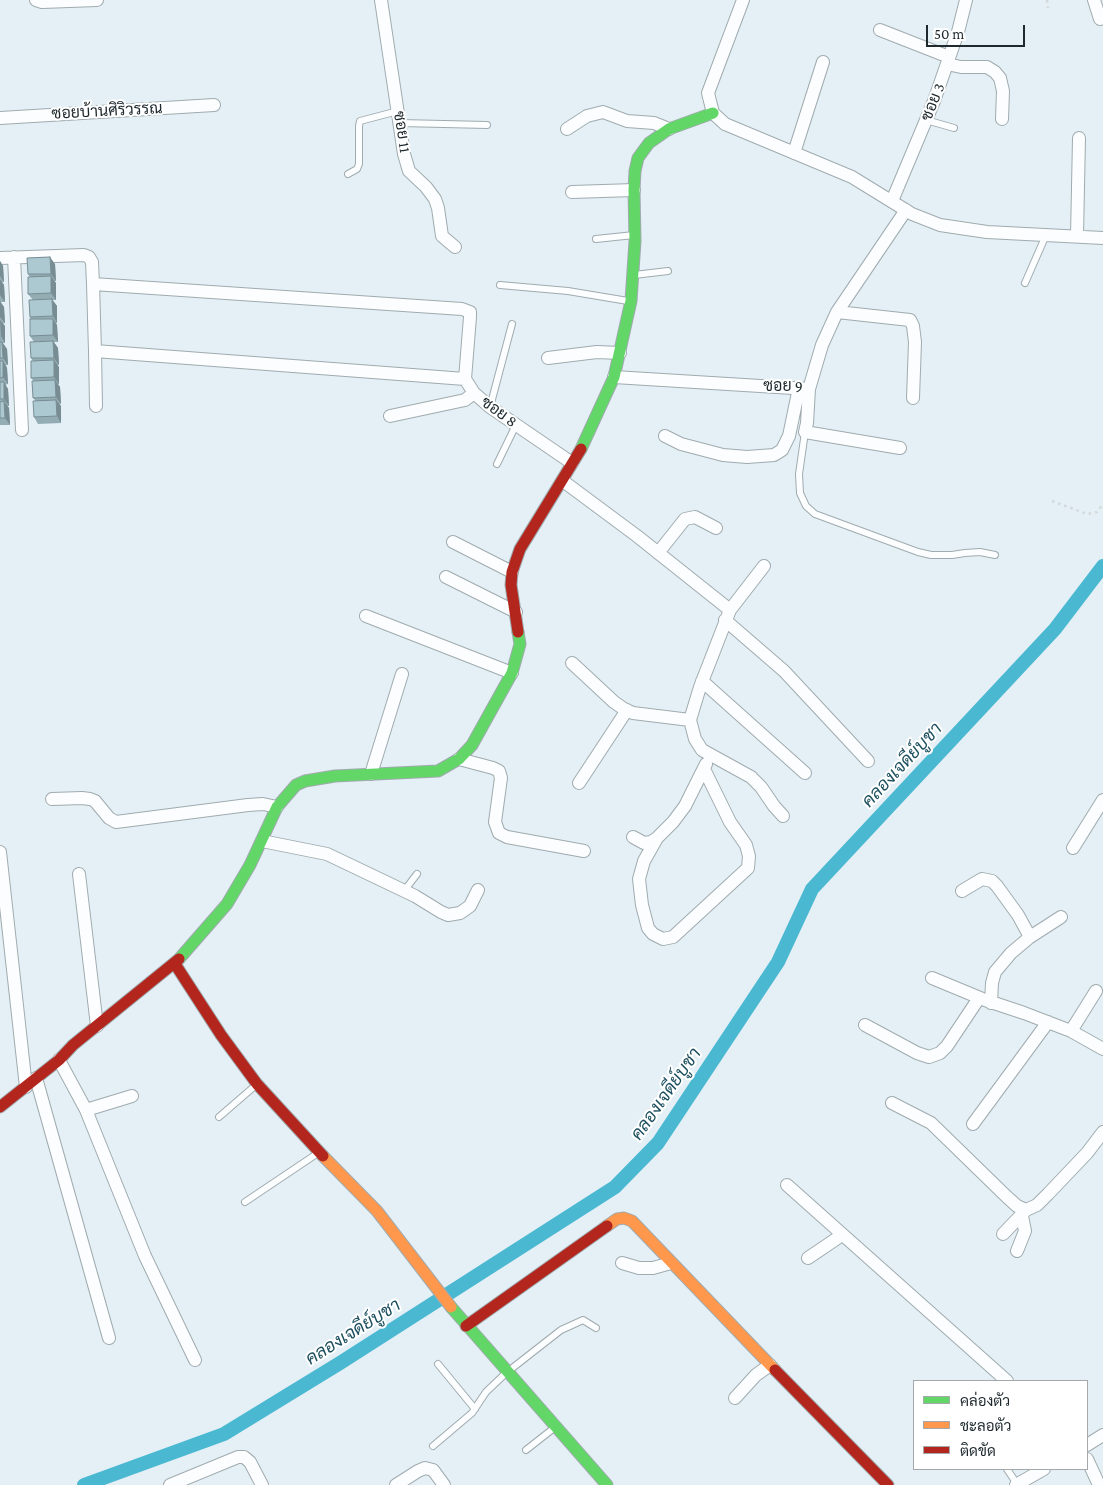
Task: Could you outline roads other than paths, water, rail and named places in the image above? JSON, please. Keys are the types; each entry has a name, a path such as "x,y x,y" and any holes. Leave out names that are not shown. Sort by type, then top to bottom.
{"street":[{"path":"36,0 42,2 97,0"},
{"name":"ซอย 11","path":"381,0 404,154 409,171 426,186 435,199 442,236 455,246"},
{"path":"743,0 708,93 713,113 725,124 852,177 906,210 940,225 987,232 1103,238"},
{"name":"ซอย 3","path":"892,201 934,101 966,0"},
{"path":"1094,0 1100,19"},
{"path":"880,30 961,67 987,68 995,72 1000,78 1004,91 1002,119"},
{"path":"794,153 824,62"},
{"name":"ซอยบ้านศิริวรรณ","path":"0,118 214,105"},
{"path":"566,129 587,116 602,112 628,121 654,123 669,129"},
{"path":"0,1107 59,1060 73,1045 175,964 228,904 250,865 277,807 296,785 305,781 335,776 438,770 459,759 472,745 512,673 520,644 511,585 512,572 520,549 584,444 614,377 631,301 635,235 634,190 638,158 649,143 669,129 713,113"},
{"path":"1077,236 1079,138"},
{"path":"572,192 634,190"},
{"name":"ซอย 9","path":"614,377 804,388 837,312 906,210"},
{"path":"0,258 84,255 89,257 92,262 96,406"},
{"path":"14,257 22,430"},
{"path":"93,284 462,309 470,312 465,379 474,393"},
{"path":"837,312 910,320 913,326 915,342 913,398"},
{"path":"95,351 465,379"},
{"path":"548,358 597,352 620,353"},
{"path":"804,388 808,417 805,432 900,448"},
{"path":"665,436 681,444 723,455 746,457 774,454 782,450 789,436 804,388"},
{"name":"ซอย 8","path":"390,416 465,400 474,393 490,408 572,463"},
{"path":"563,481 658,553 728,615 868,761"},
{"path":"658,553 685,519 695,517 716,528"},
{"path":"454,542 512,572"},
{"path":"764,566 728,615 702,681 690,720 695,739 702,750 751,777 783,816"},
{"path":"446,577 516,612"},
{"path":"366,616 512,673"},
{"path":"572,663 614,702 632,713 690,720"},
{"path":"371,774 402,674"},
{"path":"702,681 805,773"},
{"path":"579,783 627,710"},
{"path":"704,769 730,822 746,845 749,856 748,868 673,936 663,939 653,934 648,928 642,905 639,879 644,861 658,838 685,806 710,755"},
{"path":"459,759 499,771 501,778 495,822 499,833 507,837 584,851"},
{"path":"52,799 90,799 109,818 123,823 248,805 263,804 277,807"},
{"path":"1073,848 1103,800"},
{"path":"633,837 644,843 658,838"},
{"path":"262,841 327,854 404,891 448,915 460,913 470,906 478,890"},
{"path":"0,852 26,1087"},
{"path":"79,874 97,1026"},
{"path":"962,891 982,879 992,881 1018,915 1030,937"},
{"path":"991,1002 992,983 995,972 1011,953 1030,937 1061,917"},
{"path":"175,964 221,1035 257,1084 377,1211 464,1323 506,1373 607,1485"},
{"path":"932,978 979,998 1071,1031 1103,1049"},
{"path":"1071,1031 1096,991"},
{"path":"865,1025 917,1053 930,1057 940,1053 947,1046 979,998"},
{"path":"973,1124 1048,1022"},
{"path":"59,1060 86,1110 145,1256 195,1360"},
{"path":"36,1078 109,1338"},
{"path":"86,1110 132,1096"},
{"path":"892,1103 931,1123 1024,1213 1025,1231 1017,1251"},
{"path":"1003,1234 1024,1213 1037,1205 1048,1194 1087,1153 1103,1132"},
{"path":"787,1185 1006,1380"},
{"path":"464,1323 617,1219 624,1218 632,1221 888,1485"},
{"path":"808,1258 842,1235"},
{"path":"622,1263 639,1268 653,1268 671,1263"},
{"path":"735,1398 756,1375 770,1365"},
{"path":"1088,1444 1103,1435"},
{"path":"170,1485 238,1457 244,1457 250,1462 262,1485"},
{"path":"1088,1461 1099,1485"},
{"path":"396,1485 418,1470 426,1468 433,1470 444,1485"},
{"path":"1016,1485 1042,1470"}],"lane":[{"path":"348,174 357,169 359,164 360,122 399,117 487,125"},
{"path":"926,120 954,128"},
{"path":"596,239 635,235"},
{"path":"1025,283 1046,235"},
{"path":"632,275 668,271"},
{"path":"500,285 568,291 631,301"},
{"path":"490,408 512,324"},
{"path":"497,464 516,425"},
{"path":"805,432 799,474 800,493 806,506 815,514 918,552 931,555 952,555 972,552 995,555"},
{"path":"404,891 417,874"},
{"path":"219,1117 257,1084"},
{"path":"245,1202 320,1152"},
{"path":"434,1446 464,1421 486,1392 506,1373 561,1330 583,1320 596,1328"},
{"path":"438,1364 475,1408"},
{"path":"526,1450 555,1427"},
{"path":"1008,1470 1016,1485"}],"waterway":[{"name":"คลองเจดีย์บูชา","path":"84,1485 224,1434 340,1363 615,1187 658,1143 778,962 812,889 1055,629 1103,566"}]}
